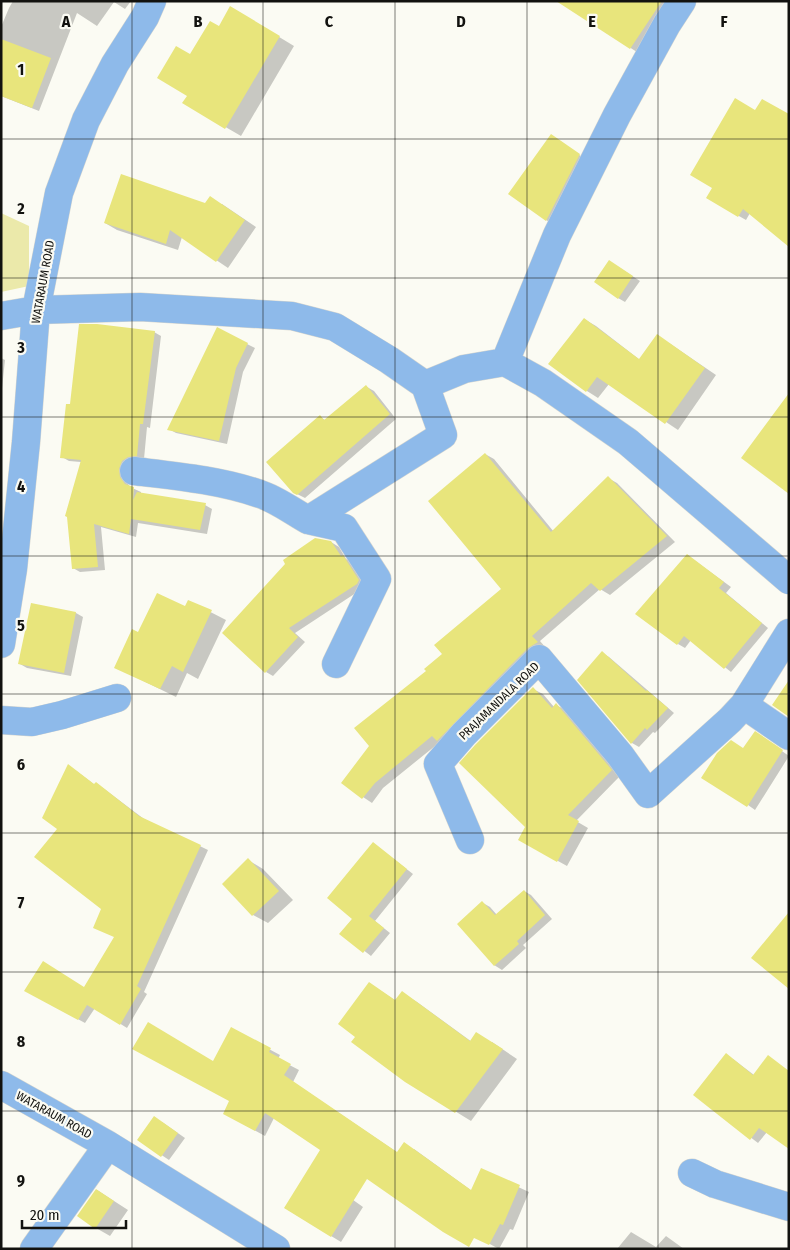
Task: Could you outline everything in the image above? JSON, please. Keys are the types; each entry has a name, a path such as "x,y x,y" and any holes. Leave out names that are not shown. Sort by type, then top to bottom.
{"street":[{"name":"WATARAUM ROAD","path":"1,644 13,569 36,310 59,194 86,120 115,64 145,17 152,1"},
{"path":"505,362 557,235 616,115 682,1"},
{"path":"1,316 36,310 140,307 292,316 335,327 389,360 425,385 443,435 308,520"},
{"path":"425,385 464,369 505,362 543,383 628,442 789,580"},
{"path":"134,471 216,483 261,494 308,520 344,528 377,579 336,664"},
{"path":"789,633 744,705 789,736"},
{"name":"PRAJAMANDALA ROAD","path":"470,840 438,764 464,734 539,659 620,755 648,794 744,705"},
{"path":"1,720 32,722 117,698"},
{"name":"WATARAUM ROAD","path":"1,1085 108,1145 276,1249"},
{"path":"34,1249 108,1145"},
{"path":"692,1173 715,1184 789,1207"}],"shaded area":[{"path":"1,213 29,226 29,286 1,292"}],"building":[{"path":"556,1 662,1 630,49"},
{"path":"230,6 280,36 225,129 182,103 187,96 157,78 176,46 190,54 210,21 219,26"},
{"path":"1,39 51,58 32,108 1,96"},
{"path":"735,98 755,110 762,99 789,114 789,247 743,209 738,217 706,198 712,188 690,175"},
{"path":"551,134 580,154 546,221 508,194"},
{"path":"121,174 205,203 210,196 245,220 216,262 170,230 166,244 104,223"},
{"path":"609,260 633,276 618,299 594,282"},
{"path":"584,318 639,359 657,334 705,368 665,424 597,377 586,392 548,364"},
{"path":"79,324 97,324 155,331 143,424 140,424 137,456 128,457 122,461 119,469 120,477 125,484 134,487 133,500 137,492 206,503 200,530 131,519 129,534 94,524 98,567 72,569 67,517 65,516 81,460 60,458 66,404 70,404"},
{"path":"217,327 248,343 236,368 219,441 167,430"},
{"path":"366,385 390,414 297,495 293,493 266,462 320,415 324,420"},
{"path":"789,393 789,494 741,458"},
{"path":"485,453 551,532 608,476 667,536 600,591 591,583 532,636 538,642 528,648 437,741 432,736 375,783 362,799 341,783 369,746 354,728 426,671 424,669 442,654 434,645 501,589 428,501"},
{"path":"315,538 331,541 341,556 343,555 359,580 357,584 289,628 298,637 265,673 222,633 285,564 283,560"},
{"path":"687,554 724,582 719,588 762,623 724,669 684,636 677,645 635,614"},
{"path":"157,593 185,606 188,600 212,610 183,672 172,666 160,689 114,668 132,629 138,632"},
{"path":"31,603 76,612 64,673 18,664"},
{"path":"602,651 646,691 668,708 647,730 645,728 631,744 577,680"},
{"path":"789,680 789,717 772,705"},
{"path":"533,687 552,708 556,703 612,770 568,815 579,821 557,862 518,840 525,827 459,763"},
{"path":"755,731 783,750 747,807 701,778 717,753 731,740 743,748"},
{"path":"68,764 94,784 96,782 139,816 201,845 137,986 141,989 120,1025 87,1005 78,1020 24,991 43,961 84,987 114,937 93,928 101,909 34,857 57,829 42,818"},
{"path":"373,842 407,869 369,916 384,928 363,953 339,934 352,919 327,898"},
{"path":"248,858 279,891 252,916 222,884"},
{"path":"524,890 545,915 517,941 519,944 494,966 457,924 482,901 495,915"},
{"path":"789,912 789,989 751,958"},
{"path":"369,982 395,1000 402,991 470,1041 476,1032 503,1049 455,1113 405,1082 351,1042 355,1037 338,1024"},
{"path":"148,1022 213,1061 231,1027 271,1048 269,1052 291,1064 284,1075 397,1152 404,1142 471,1190 481,1168 520,1185 503,1225 500,1224 489,1245 474,1238 469,1247 443,1232 367,1179 331,1237 284,1208 320,1150 265,1113 255,1131 223,1114 229,1101 132,1049"},
{"path":"726,1053 753,1075 768,1055 789,1071 789,1149 759,1128 750,1140 693,1095"},
{"path":"154,1116 178,1133 161,1157 137,1140"},
{"path":"96,1189 114,1201 95,1229 77,1216"}]}
